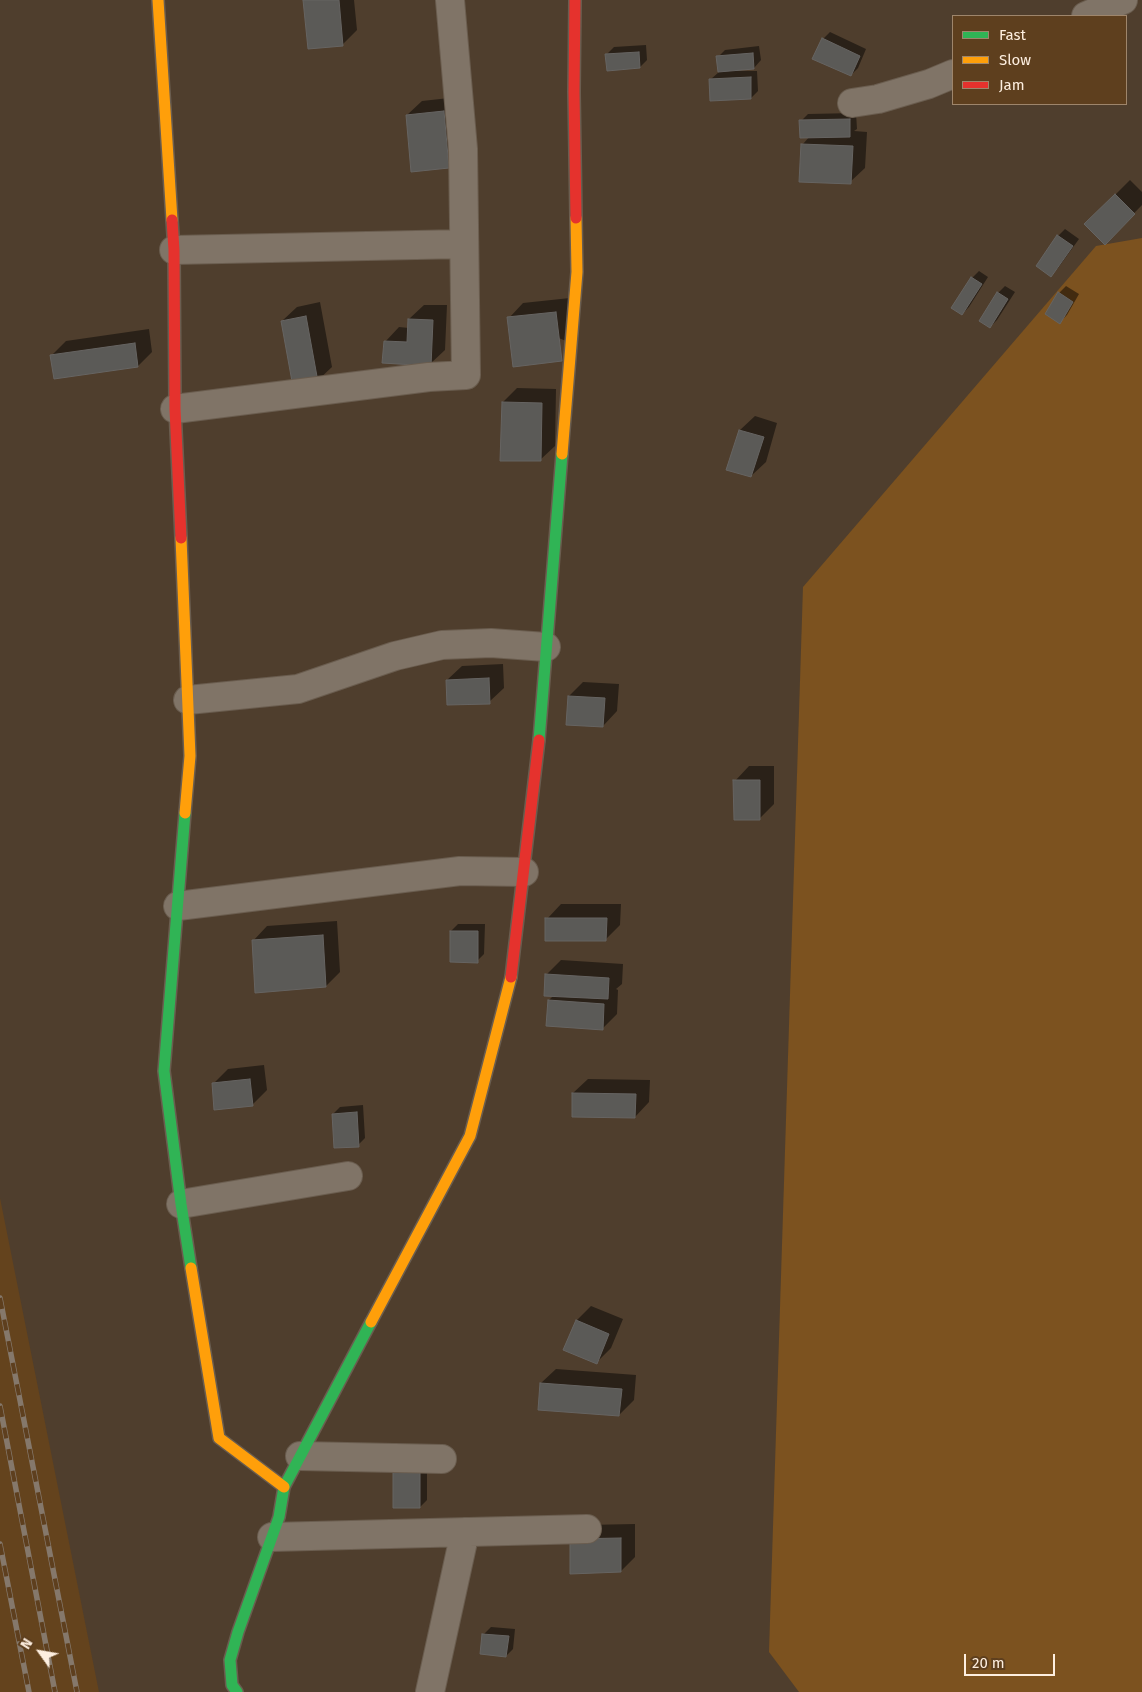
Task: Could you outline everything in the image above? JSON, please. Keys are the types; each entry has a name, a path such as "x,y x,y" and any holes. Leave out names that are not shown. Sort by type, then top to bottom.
{"street":[{"path":"158,0 174,250 175,409 190,756 164,1071 181,1204 219,1438 284,1487"},
{"path":"175,409 429,377 466,375 463,149 450,0"},
{"path":"237,1692 232,1685 230,1660 238,1632 279,1517 284,1487 470,1136 510,983 536,773 577,272 574,92 575,0"},
{"path":"1088,15 1123,0"},
{"path":"852,103 878,99 952,74"},
{"path":"174,250 464,244"},
{"path":"188,700 298,689 395,656 442,645 491,643 546,647"},
{"path":"178,906 460,871 524,872"},
{"path":"181,1204 348,1176"},
{"path":"300,1456 442,1459"},
{"path":"272,1537 587,1529"},
{"path":"430,1692 465,1532"}],"shaded area":[{"path":"1142,238 1142,1692 799,1692 769,1652 803,587 1096,246"},
{"path":"0,1198 99,1692 0,1692"}],"building":[{"path":"303,0 339,0 343,46 308,49"},
{"path":"822,38 860,56 851,76 812,59"},
{"path":"639,52 640,68 607,71 605,54"},
{"path":"753,53 754,69 718,72 716,56"},
{"path":"751,77 751,99 710,101 709,79"},
{"path":"444,111 449,168 411,172 406,115"},
{"path":"850,119 850,137 800,138 799,120"},
{"path":"801,144 853,146 851,184 799,182"},
{"path":"1115,194 1135,214 1105,245 1084,224"},
{"path":"1057,235 1073,246 1051,277 1036,266"},
{"path":"971,277 982,284 962,315 951,308"},
{"path":"997,292 1008,299 990,328 979,321"},
{"path":"1058,292 1073,302 1060,324 1045,314"},
{"path":"556,312 562,361 513,367 507,317"},
{"path":"306,316 318,382 293,387 281,321"},
{"path":"408,319 433,320 431,366 382,363 384,341 407,342"},
{"path":"135,343 138,367 54,379 50,355"},
{"path":"502,402 542,403 541,461 500,461"},
{"path":"739,430 764,437 751,477 726,470"},
{"path":"489,678 490,704 447,705 446,680"},
{"path":"568,696 605,698 603,727 566,725"},
{"path":"733,780 760,780 760,820 734,820"},
{"path":"545,918 607,918 606,941 545,941"},
{"path":"450,931 478,931 478,963 450,962"},
{"path":"323,935 326,987 255,993 252,940"},
{"path":"545,974 609,978 608,999 544,996"},
{"path":"548,1000 604,1004 603,1030 546,1026"},
{"path":"250,1079 253,1106 214,1110 212,1083"},
{"path":"572,1093 636,1094 635,1118 572,1117"},
{"path":"357,1112 359,1147 334,1148 332,1114"},
{"path":"576,1320 609,1334 597,1364 563,1350"},
{"path":"540,1383 622,1389 619,1416 538,1410"},
{"path":"420,1471 420,1508 393,1508 393,1472"},
{"path":"621,1538 621,1572 570,1574 570,1539"},
{"path":"482,1634 509,1636 506,1657 480,1654"}],"railway":[{"path":"0,1298 77,1692"},
{"path":"0,1406 55,1692"},
{"path":"0,1544 29,1692"}],"traffic: fast":[{"path":"539,740 562,454"},
{"path":"185,813 164,1071 191,1268"},
{"path":"237,1692 232,1685 230,1660 238,1632 279,1517 284,1487 371,1322"}],"traffic: slow":[{"path":"158,0 172,220"},
{"path":"562,454 577,272 576,218"},
{"path":"181,538 190,756 185,813"},
{"path":"371,1322 470,1136 511,977"},
{"path":"191,1268 219,1438 284,1487"}],"traffic: jam":[{"path":"575,0 576,218"},
{"path":"172,220 174,250 175,409 181,538"},
{"path":"511,977 539,740"}]}
